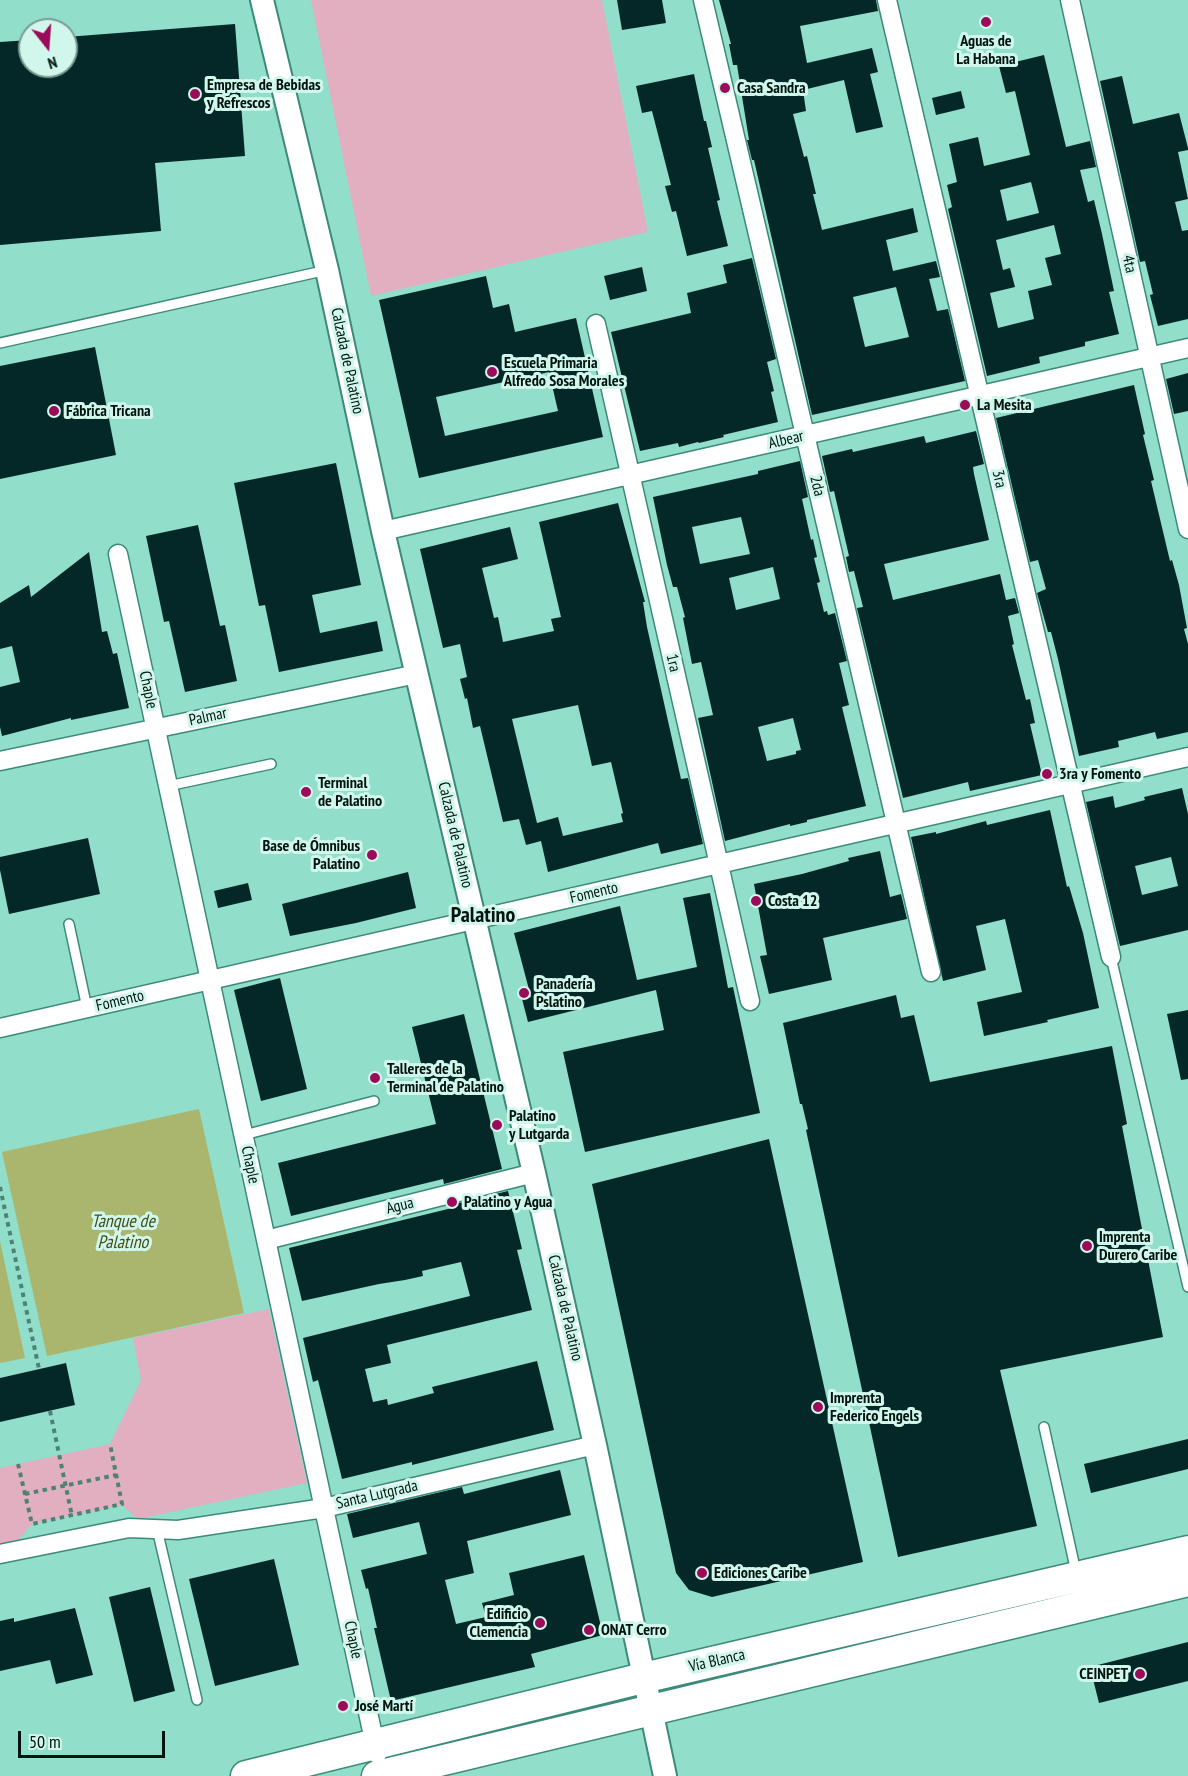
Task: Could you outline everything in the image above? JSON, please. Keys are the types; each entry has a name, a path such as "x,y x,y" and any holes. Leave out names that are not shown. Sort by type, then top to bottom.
{"main road":[{"name":"Vía Blanca","path":"246,1776 643,1678 1188,1551"},
{"name":"Vía Blanca","path":"380,1776 1188,1581"}],"street":[{"name":"Calzada de Palatino","path":"262,0 327,270 383,531 596,1445 665,1776"},
{"name":"2da","path":"703,0 931,972"},
{"name":"3ra","path":"887,0 1111,957"},
{"name":"4ta","path":"1070,0 1188,529"},
{"name":"1ra","path":"596,324 750,1001"},
{"name":"Albear","path":"383,531 1188,348"},
{"name":"Chaple","path":"118,554 375,1744 380,1776"},
{"name":"Palmar","path":"0,761 417,674"},
{"name":"Fomento","path":"0,1028 1188,758"},
{"name":"Agua","path":"266,1240 534,1173"},
{"name":"Santa Lutgrada","path":"0,1554 129,1528 178,1530 324,1508 596,1445"}],"lane":[{"path":"0,343 327,270"},
{"path":"168,786 271,764"},
{"path":"69,924 87,1008"},
{"path":"1111,957 1188,1287"},
{"path":"244,1135 374,1101"},
{"path":"1044,1427 1077,1577"},
{"path":"157,1529 197,1700"}],"path":[{"path":"0,1187 39,1369"},
{"path":"50,1411 77,1538"},
{"path":"18,1464 32,1524 122,1504 110,1444"},
{"path":"25,1494 116,1475"}],"shaded area":[{"path":"311,0 602,0 648,232 371,296"},
{"path":"269,1309 307,1483 138,1519 122,1505 32,1524 14,1545 0,1548 0,1468 110,1444 141,1380 133,1338"}],"water":[{"name":"Tanque de Palatino","path":"199,1109 244,1313 47,1356 2,1152"},
{"path":"0,1241 25,1358 0,1363"}],"building":[{"path":"617,0 662,0 666,23 622,30"},
{"path":"719,0 876,0 878,11 800,26 807,63 872,48 878,72 870,74 883,127 856,133 844,80 803,90 806,111 793,114 804,157 807,156 822,230 913,208 918,232 886,240 893,271 936,261 940,277 929,279 937,311 948,309 965,381 812,415 754,160 752,160 747,140 749,140 737,65 733,65 729,44 731,44","holes":["896,287 909,337 865,347 853,297"]},
{"path":"235,24 245,156 155,163 161,231 0,245 0,42 18,41 18,78 78,78 78,36"},
{"path":"1044,55 1066,147 1090,141 1096,167 1080,170 1088,202 1094,200 1114,291 1109,292 1119,334 1085,342 1085,346 1039,357 1040,363 987,376 948,209 952,207 947,185 957,182 949,144 978,137 984,166 1030,155 1015,91 1006,93 999,66","holes":["1031,182 1039,213 1007,221 1000,190","1054,225 1061,254 1045,258 1052,285 1028,291 1034,319 998,328 990,293 1015,287 1010,268 1003,270 996,240"]},
{"path":"694,74 712,147 708,148 728,246 687,256 676,211 672,212 665,186 671,185 652,111 642,113 636,86"},
{"path":"1122,76 1133,124 1179,113 1188,148 1188,150 1178,152 1188,199 1175,202 1182,231 1188,230 1188,319 1158,326 1145,261 1140,262 1100,81"},
{"path":"961,91 965,108 936,115 932,98"},
{"path":"752,258 776,359 767,362 778,422 699,443 679,447 678,443 640,451 611,332 691,313 687,293 727,283 723,265"},
{"path":"642,267 647,291 610,300 604,276"},
{"name":"Escuela Primaria Alfredo Sosa Morales","path":"486,276 493,308 509,304 515,332 576,318 603,437 419,478 379,300","holes":["549,372 558,411 445,436 436,397"]},
{"name":"Fábrica Tricana","path":"95,347 116,455 0,479 0,366"},
{"path":"1188,373 1188,411 1174,414 1166,379"},
{"path":"1134,385 1154,480 1151,481 1170,561 1172,560 1179,585 1187,628 1184,629 1188,644 1188,732 1157,739 1155,732 1118,741 1119,747 1079,756 1058,659 1037,593 1046,589 1038,560 1030,562 996,418"},
{"path":"976,431 984,464 973,467 989,540 884,564 893,600 1000,574 1006,600 1015,598 1019,613 1008,616 1014,644 1012,645 1026,700 1030,699 1035,723 1030,724 1042,775 970,791 968,782 903,798 857,608 863,607 854,571 849,572 846,557 849,556 834,491 830,492 822,456 852,449 853,452 924,436 926,443"},
{"path":"800,461 808,497 802,499 817,557 814,558 820,582 817,583 824,612 827,611 828,615 835,613 847,661 839,663 849,705 842,707 866,806 725,841 698,718 713,715 701,662 692,664 683,618 685,617 677,587 673,587 667,565 653,497 758,474 758,471","holes":["741,517 750,554 700,564 692,527","773,567 780,599 736,610 729,578","793,718 801,750 796,751 796,754 767,761 758,727"]},
{"path":"336,463 361,585 312,595 320,633 377,621 383,651 279,672 265,605 259,606 234,483"},
{"path":"618,503 645,602 643,602 647,627 681,779 688,778 703,844 661,854 658,843 548,872 541,841 526,845 519,819 503,822 480,726 473,728 467,698 465,699 460,679 467,677 460,644 443,648 420,549 510,527 518,559 482,568 494,618 498,617 503,642 554,631 551,619 561,617 539,522","holes":["578,705 592,766 611,762 623,822 563,836 558,817 537,823 512,719"]},
{"path":"198,525 220,626 225,625 237,681 185,692 169,621 164,622 146,536"},
{"path":"89,552 102,632 107,631 113,654 117,653 129,708 71,720 71,718 2,736 0,687 20,682 12,646 0,649 0,603 29,585 31,597"},
{"path":"1182,788 1188,814 1188,930 1120,946 1086,802 1113,796 1115,808 1145,800 1144,797","holes":["1171,857 1178,886 1142,895 1135,866"]},
{"path":"1050,810 1067,887 1069,886 1083,933 1099,1008 984,1036 977,1002 1022,992 1005,919 976,926 986,970 943,981 911,837 936,832 936,834 986,821 987,825"},
{"path":"88,838 100,894 9,914 0,870 0,857"},
{"path":"880,851 890,897 901,894 907,919 823,938 832,980 769,994 760,956 767,955 754,884 802,874 849,861 848,858"},
{"path":"408,872 416,908 290,936 282,904"},
{"path":"248,883 252,900 218,908 214,891"},
{"path":"710,893 728,988 733,987 760,1113 585,1152 563,1052 664,1030 656,990 528,1022 522,999 531,997 514,933 620,906 637,980 697,967 683,898"},
{"path":"280,978 307,1089 261,1101 234,990"},
{"path":"896,995 901,1018 914,1015 930,1082 1112,1046 1127,1124 1122,1126 1163,1337 1000,1370 1037,1526 898,1557 806,1130 808,1129 802,1104 800,1104 783,1023"},
{"path":"1188,1010 1188,1079 1181,1080 1167,1014"},
{"path":"464,1014 502,1169 444,1184 443,1179 291,1216 278,1163 436,1124 412,1027"},
{"path":"769,1139 863,1562 712,1597 689,1590 676,1573 592,1184"},
{"path":"508,1191 522,1249 517,1250 532,1310 387,1345 391,1363 365,1369 373,1402 387,1399 388,1405 434,1393 432,1387 537,1361 554,1430 412,1465 412,1462 342,1479 318,1380 313,1382 303,1338 470,1296 461,1262 422,1271 423,1276 302,1301 289,1248 452,1208 451,1205"},
{"path":"66,1363 75,1405 0,1422 0,1378"},
{"path":"1188,1439 1188,1469 1091,1493 1084,1464"},
{"path":"560,1470 571,1515 467,1541 474,1573 445,1580 456,1624 486,1617 482,1603 514,1595 509,1573 584,1555 603,1635 531,1654 535,1667 391,1701 374,1628 377,1628 368,1588 366,1589 361,1570 427,1554 419,1522 353,1538 347,1514 462,1487 464,1494"},
{"path":"274,1559 299,1665 215,1686 189,1579"},
{"path":"150,1587 175,1691 134,1702 109,1597"},
{"path":"75,1608 93,1675 56,1684 50,1660 0,1671 0,1621 14,1618 14,1622"},
{"name":"CEINPET","path":"1188,1642 1188,1681 1099,1703 1090,1667"}],"place":[{"name":"Aguas de La Habana","path":"986,22"},
{"name":"Casa Sandra","path":"725,88"},
{"name":"Empresa de Bebidas y Refrescos","path":"195,94"},
{"name":"Escuela Primaria Alfredo Sosa Morales","path":"492,372"},
{"name":"La Mesita","path":"965,405"},
{"name":"Fábrica Tricana","path":"54,411"},
{"name":"3ra y Fomento","path":"1047,774"},
{"name":"Terminal de Palatino","path":"306,792"},
{"name":"Base de Ómnibus Palatino","path":"372,855"},
{"name":"Costa 12","path":"756,901"},
{"name":"Panadería Pslatino","path":"524,993"},
{"name":"Talleres de la Terminal de Palatino","path":"375,1078"},
{"name":"Palatino y Lutgarda","path":"497,1125"},
{"name":"Palatino y Agua","path":"452,1202"},
{"name":"Imprenta Durero Caribe","path":"1087,1246"},
{"name":"Imprenta Federico Engels","path":"818,1407"},
{"name":"Ediciones Caribe","path":"702,1573"},
{"name":"Edificio Clemencia","path":"540,1623"},
{"name":"ONAT Cerro","path":"589,1630"},
{"name":"CEINPET","path":"1140,1674"},
{"name":"José Martí","path":"343,1706"}],"district":[{"name":"Palatino","path":"483,916"}]}
